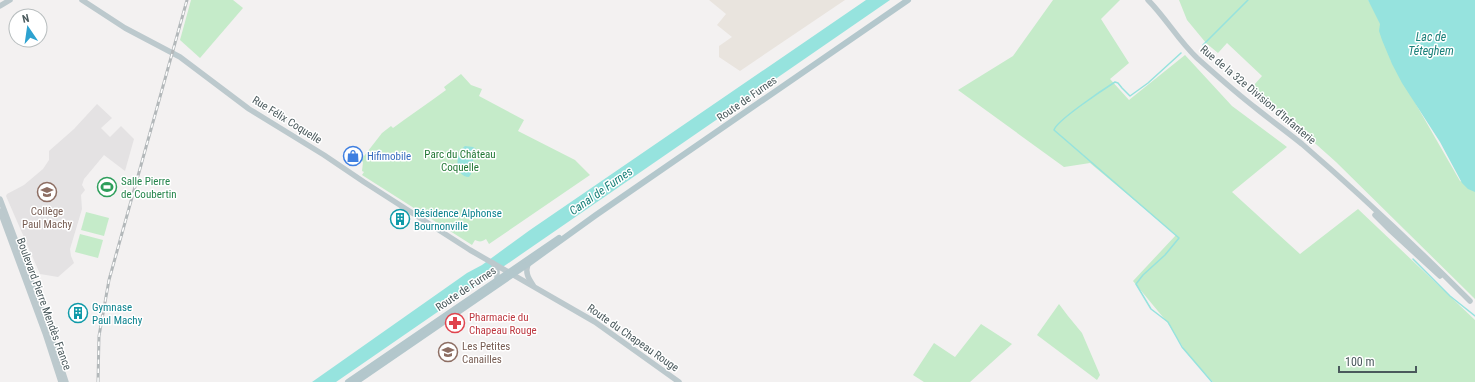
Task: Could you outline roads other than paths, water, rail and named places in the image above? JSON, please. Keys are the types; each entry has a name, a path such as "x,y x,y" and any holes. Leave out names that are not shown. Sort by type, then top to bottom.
{"main road":[{"path":"0,6 10,0"},
{"name":"Rue Félix Coquelle","path":"82,0 122,27 180,58 249,109 330,158 364,182 493,262"},
{"name":"Route de Furnes","path":"348,382 496,280 509,272 528,264 596,215 908,0"},
{"name":"Rue de la 32e Division d'Infanterie","path":"1148,0 1184,45 1197,58 1301,144 1362,199 1388,228 1413,252 1475,306"},
{"name":"Boulevard Pierre Mendès France","path":"0,199 46,321 66,382"},
{"name":"Boulevard Pierre Mendès France","path":"0,211 43,327 61,382"},
{"name":"Route de Furnes","path":"356,382 509,272 568,231 596,215"},
{"path":"493,262 497,273 496,280"},
{"name":"Route du Chapeau Rouge","path":"493,262 598,324 679,382"},
{"path":"528,264 527,275 534,286"}],"water":[{"name":"Canal de Furnes","path":"866,0 890,0 336,382 312,382 467,273 482,265 530,230"},
{"name":"Lac de Téteghem","path":"1368,0 1475,0 1475,192 1468,189 1462,183 1440,142 1402,83 1382,40 1379,31 1380,24"},
{"path":"465,146 476,149 476,154 473,161 475,164 479,165 469,164 471,174 469,177 464,176 461,173 458,164 459,154"}],"waterway":[{"path":"1203,45 1248,0"},
{"path":"1181,53 1148,83 1130,96 1118,83 1115,82 1071,113 1054,130 1179,238 1165,255 1143,275 1136,284 1151,309 1168,322 1182,347 1212,382"},
{"path":"1413,259 1450,296 1475,316"}],"railway":[{"path":"98,382 99,336 109,280 187,0"}],"place":[{"name":"Hifimobile","path":"353,156"},
{"name":"Salle Pierre de Coubertin","path":"107,187"},
{"name":"Collège Paul Machy","path":"47,192"},
{"name":"Résidence Alphonse Bournonville","path":"400,219"},
{"name":"Gymnase Paul Machy","path":"78,313"},
{"name":"Pharmacie du Chapeau Rouge","path":"455,323"},
{"name":"Les Petites Canailles","path":"448,352"}],"park label":[{"name":"Parc du Château Coquelle","path":"460,160"}]}
